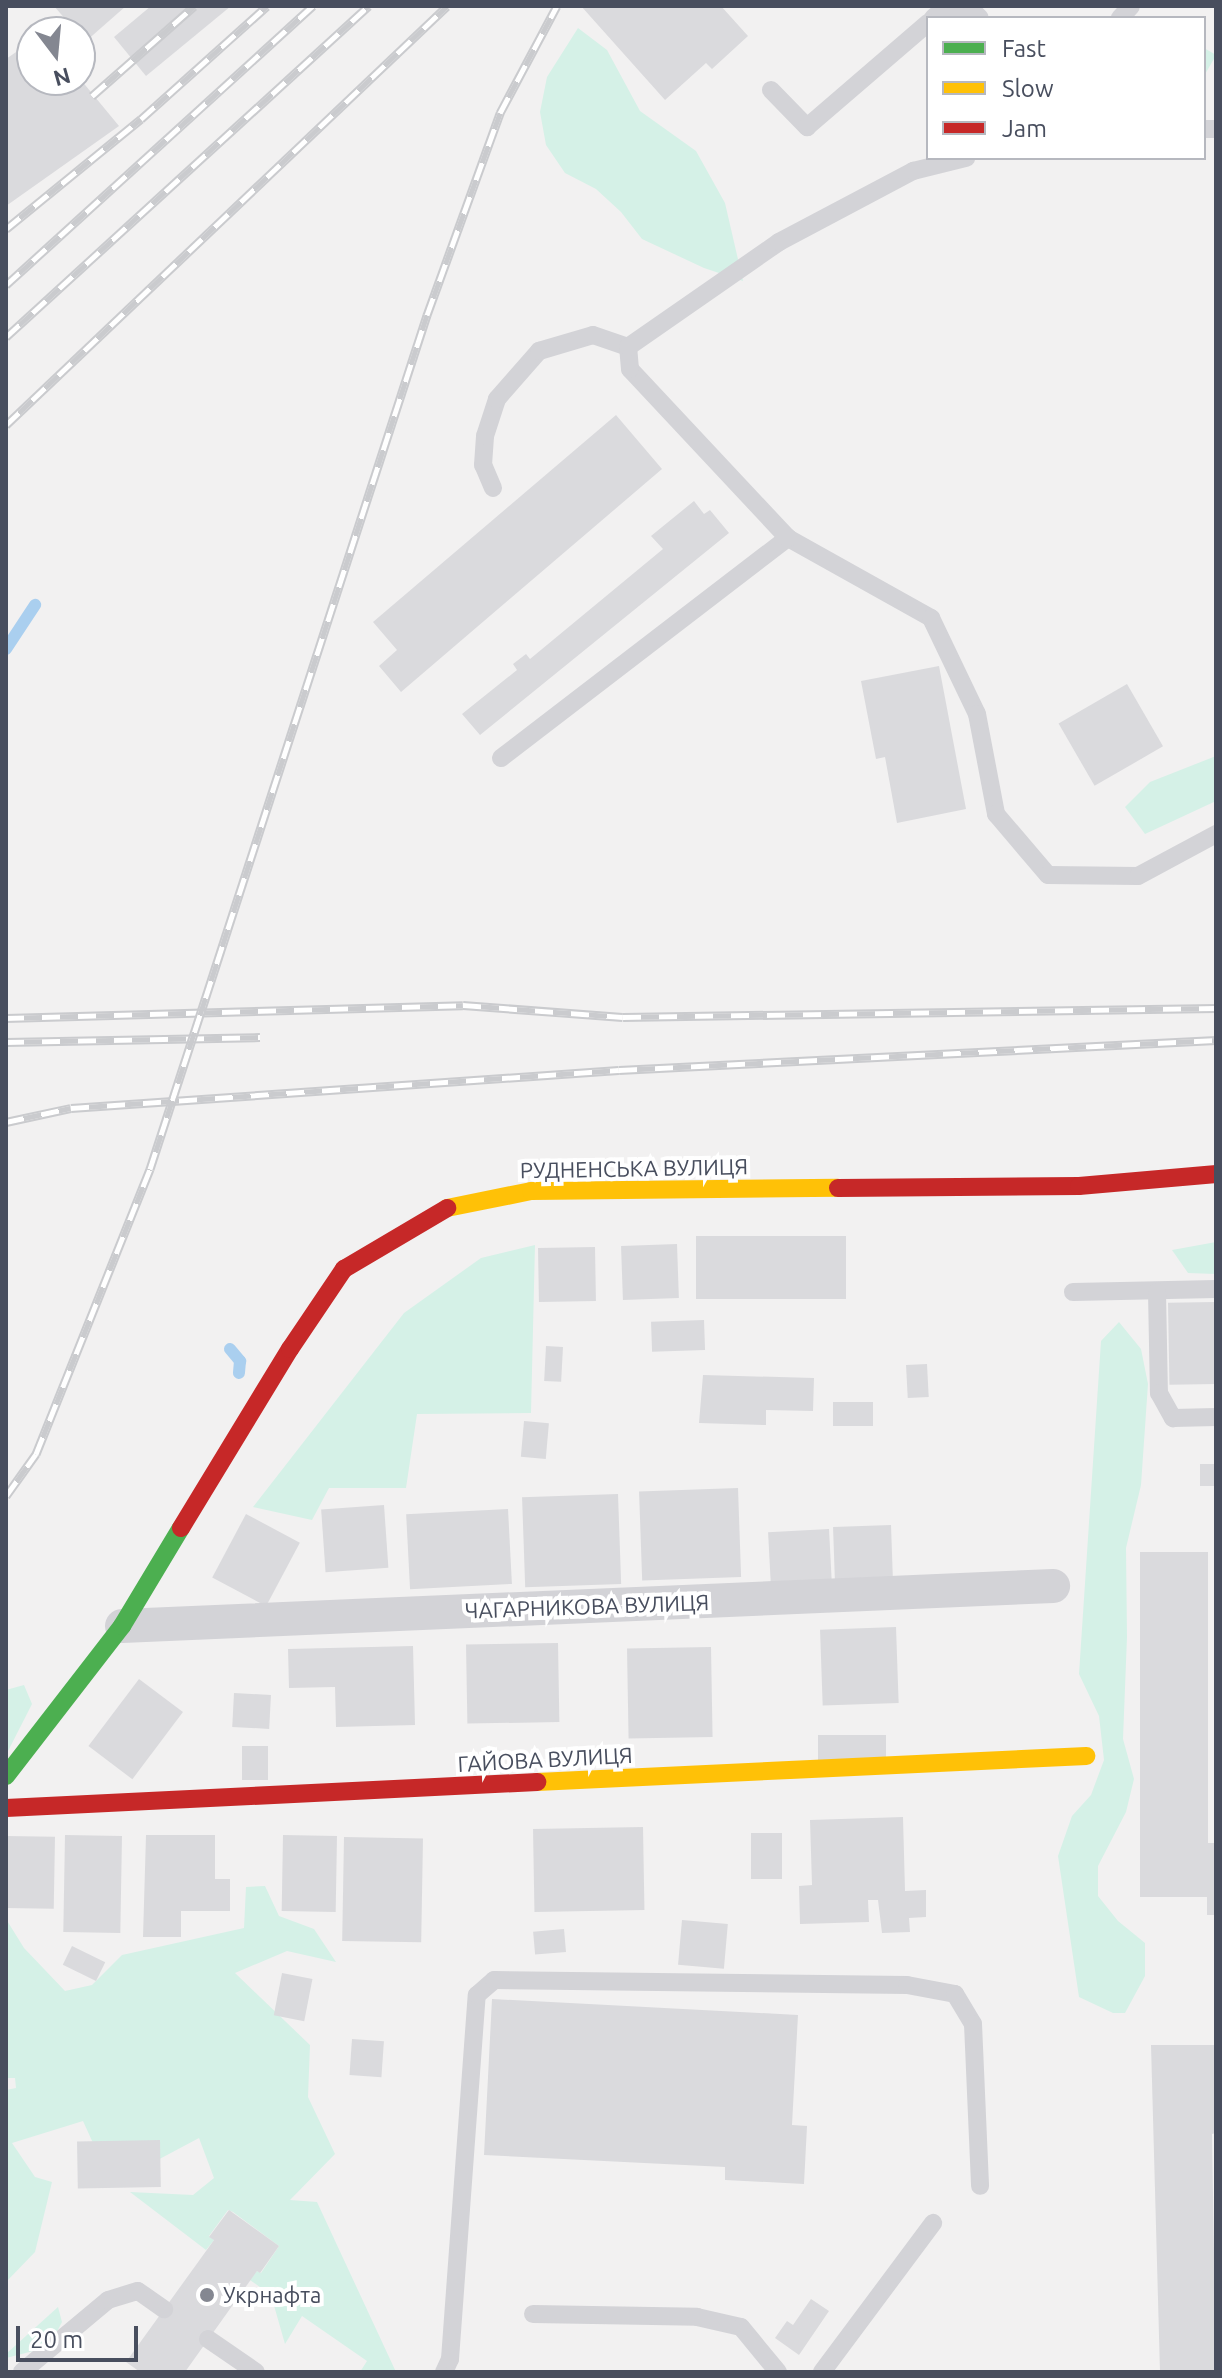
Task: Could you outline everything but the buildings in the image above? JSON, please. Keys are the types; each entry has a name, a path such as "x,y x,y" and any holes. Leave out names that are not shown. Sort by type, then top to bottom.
{"street":[{"name":"РУДНЕНСЬКА ВУЛИЦЯ","path":"6,1776 122,1626 290,1349 344,1269 453,1205 531,1191 1079,1186 1216,1174"},
{"name":"ЧАГАРНИКОВА ВУЛИЦЯ","path":"122,1626 1053,1586"},
{"name":"ГАЙОВА ВУЛИЦЯ","path":"6,1808 1086,1756"}],"lane":[{"path":"935,16 944,8 975,11"},
{"path":"771,90 807,127 926,25"},
{"path":"628,347 779,242 913,171 958,160"},
{"path":"493,488 483,465 485,436 497,399 539,351 593,335 628,347"},
{"path":"628,347 630,369 788,538 931,618 977,714 996,814 1048,875 1138,876 1216,834"},
{"path":"501,758 788,538"},
{"path":"1073,1292 1216,1289"},
{"path":"1157,1292 1159,1393 1173,1418 1216,1417"},
{"path":"444,2372 450,2359 477,1995 494,1980 907,1985 955,1994 973,2024 980,2186"},
{"path":"822,2372 933,2223"},
{"path":"22,2372 108,2300 138,2291 164,2309"},
{"path":"533,2314 697,2317 741,2327 778,2372"},
{"path":"208,2339 256,2372"}],"green space":[{"path":"578,28 607,50 640,111 696,151 725,203 743,281 704,268 642,239 621,212 596,189 565,173 546,145 540,112 547,77"},
{"path":"1206,49 1216,55 1206,73"},
{"path":"1216,756 1216,801 1145,834 1125,807 1150,782"},
{"path":"1216,1242 1216,1274 1188,1273 1172,1250"},
{"path":"535,1245 531,1413 417,1414 406,1488 329,1488 312,1520 253,1507 404,1313 481,1258"},
{"path":"1119,1322 1141,1349 1148,1384 1141,1485 1126,1548 1123,1739 1134,1779 1126,1812 1098,1866 1098,1896 1118,1921 1145,1943 1145,1976 1125,2013 1113,2013 1079,1997 1058,1856 1072,1816 1091,1795 1104,1760 1099,1716 1079,1674 1101,1341"},
{"path":"24,1685 32,1704 6,1755 6,1690"},
{"path":"265,1886 279,1916 314,1929 336,1962 287,1951 235,1973 310,2045 308,2097 335,2154 290,2200 317,2202 396,2372 360,2372 367,2361 302,2316 285,2344 271,2295 250,2280 257,2271 261,2273 279,2246 233,2212 228,2210 209,2236 214,2240 206,2250 130,2192 193,2195 214,2178 199,2138 152,2163 103,2165 83,2121 12,2143 35,2177 52,2182 35,2252 6,2282 6,2090 16,2088 15,2078 6,2078 6,1919 24,1948 65,1991 92,1985 122,1955 244,1928 246,1887"},
{"path":"58,2307 62,2322 49,2347 6,2358 6,2354"}],"waterway":[{"path":"6,649 35,605"},
{"path":"230,1349 240,1361 239,1373"}],"railway":[{"path":"96,92 194,6"},
{"path":"6,229 141,119 267,6"},
{"path":"6,285 313,6"},
{"path":"6,337 369,6"},
{"path":"6,425 447,6"},
{"path":"6,1496 36,1454 150,1169 427,315 500,113 557,6"},
{"path":"6,1018 463,1005 623,1017 1216,1008"},
{"path":"6,1042 260,1037"},
{"path":"6,1122 71,1108 619,1070 1216,1040"}],"traffic: fast":[{"path":"6,1776 122,1626 181,1528"}],"traffic: slow":[{"path":"447,1208 531,1191 838,1188"},
{"path":"537,1782 1086,1756"}],"traffic: jam":[{"path":"838,1188 1079,1186 1216,1174"},
{"path":"181,1528 290,1349 344,1269 447,1208"},
{"path":"6,1808 537,1782"}],"place":[{"name":"Укрнафта","path":"207,2295"}]}
